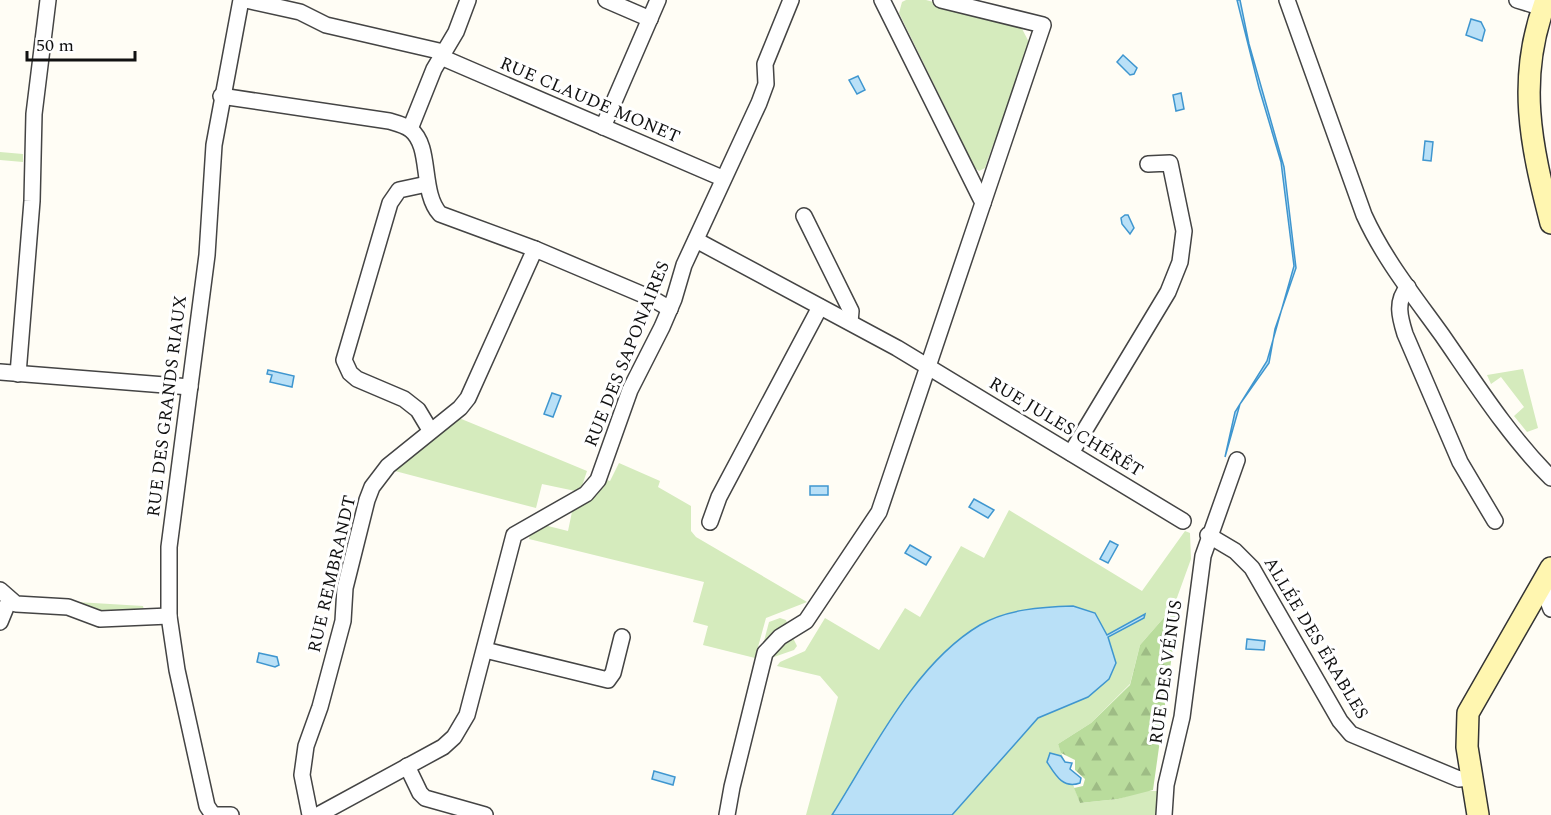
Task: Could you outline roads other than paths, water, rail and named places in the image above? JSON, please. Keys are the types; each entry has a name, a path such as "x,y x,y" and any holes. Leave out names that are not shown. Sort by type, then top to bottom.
{"street":[{"path":"18,374 32,201 34,114 48,0"},
{"name":"RUE DES GRANDS RIAUX","path":"212,815 207,806 202,776 194,753 169,616 169,541 207,255 214,145 221,96 241,0"},
{"name":"RUE CLAUDE MONET","path":"246,0 300,12 326,25 442,55 722,178"},
{"path":"410,129 442,55 456,32 468,0"},
{"path":"606,0 650,19"},
{"path":"603,127 658,0"},
{"name":"RUE DES SAPONAIRES","path":"318,815 443,747 460,728 467,715 514,535 586,494 598,480 630,390 670,309 684,265 766,84 765,64 791,0"},
{"path":"882,0 983,203"},
{"path":"727,815 765,653 780,637 806,621 876,518 1043,25 941,0"},
{"path":"1287,0 1364,215 1378,246 1499,414 1551,478"},
{"path":"1517,0 1545,4 1529,65 1528,111 1534,156 1551,223"},
{"path":"221,96 389,121 410,129 418,137 427,184 433,203 440,214 535,249 654,299 670,309"},
{"path":"1071,453 1168,292 1180,262 1183,222 1170,163 1148,164"},
{"path":"427,184 399,190 390,203 344,360 350,373 357,379 412,405 430,430"},
{"path":"804,216 851,311 850,322"},
{"name":"RUE JULES CHÉRÊT","path":"696,240 928,366 1183,521"},
{"name":"RUE REMBRANDT","path":"310,815 302,782 306,746 320,707 341,629 345,588 372,487 388,466 460,408 468,398 535,249"},
{"path":"1408,288 1400,302 1399,318 1460,462 1495,521"},
{"path":"710,522 719,497 820,307"},
{"path":"0,372 190,387"},
{"path":"1209,535 1237,460"},
{"name":"ALLÉE DES ÉRABLES","path":"1209,535 1235,550 1252,567 1338,718 1350,734 1460,779 1471,778"},
{"name":"RUE DES VÉNUS","path":"1164,815 1168,776 1182,717 1192,629 1209,535"},
{"path":"1478,815 1466,733 1468,713 1551,568"},
{"path":"1539,589 1545,593 1551,609"},
{"path":"0,622 4,595 16,604 68,607 105,619 169,616"},
{"path":"485,650 608,680 613,673 622,637"},
{"path":"407,766 420,793 425,798 485,815"},
{"path":"212,815 231,815"}],"water":[{"path":"1237,0 1240,0 1249,44 1284,167 1296,268 1281,311 1294,266 1281,162 1259,88"},
{"path":"1471,19 1481,22 1485,30 1482,41 1466,35"},
{"path":"1123,55 1137,68 1134,74 1130,75 1117,62"},
{"path":"858,76 865,90 857,94 849,80"},
{"path":"1181,93 1184,109 1176,111 1173,95"},
{"path":"1425,141 1433,142 1431,161 1423,160"},
{"path":"1128,215 1134,228 1130,234 1122,224 1121,218"},
{"path":"1273,339 1269,363 1240,404 1267,361"},
{"path":"268,370 294,376 292,387 270,382 272,375 267,374"},
{"path":"552,393 561,396 553,417 544,414"},
{"path":"1240,404 1225,457 1235,412"},
{"path":"810,486 828,486 828,495 810,495"},
{"path":"974,499 994,510 988,518 969,507"},
{"path":"1110,541 1118,545 1108,563 1100,559"},
{"path":"910,545 931,557 926,565 905,553"},
{"path":"1073,606 1095,613 1107,635 1145,614 1144,618 1108,637 1116,663 1109,679 1088,697 1038,718 952,815 832,815 896,711 935,662 956,642 980,625 1002,615 1037,608"},
{"path":"1247,639 1265,641 1264,650 1246,649"},
{"path":"259,653 277,657 279,665 275,667 257,662"},
{"path":"1050,753 1061,756 1065,762 1072,763 1070,769 1081,778 1080,783 1069,784 1060,780 1047,762"},
{"path":"654,771 675,777 673,785 652,779"}]}
